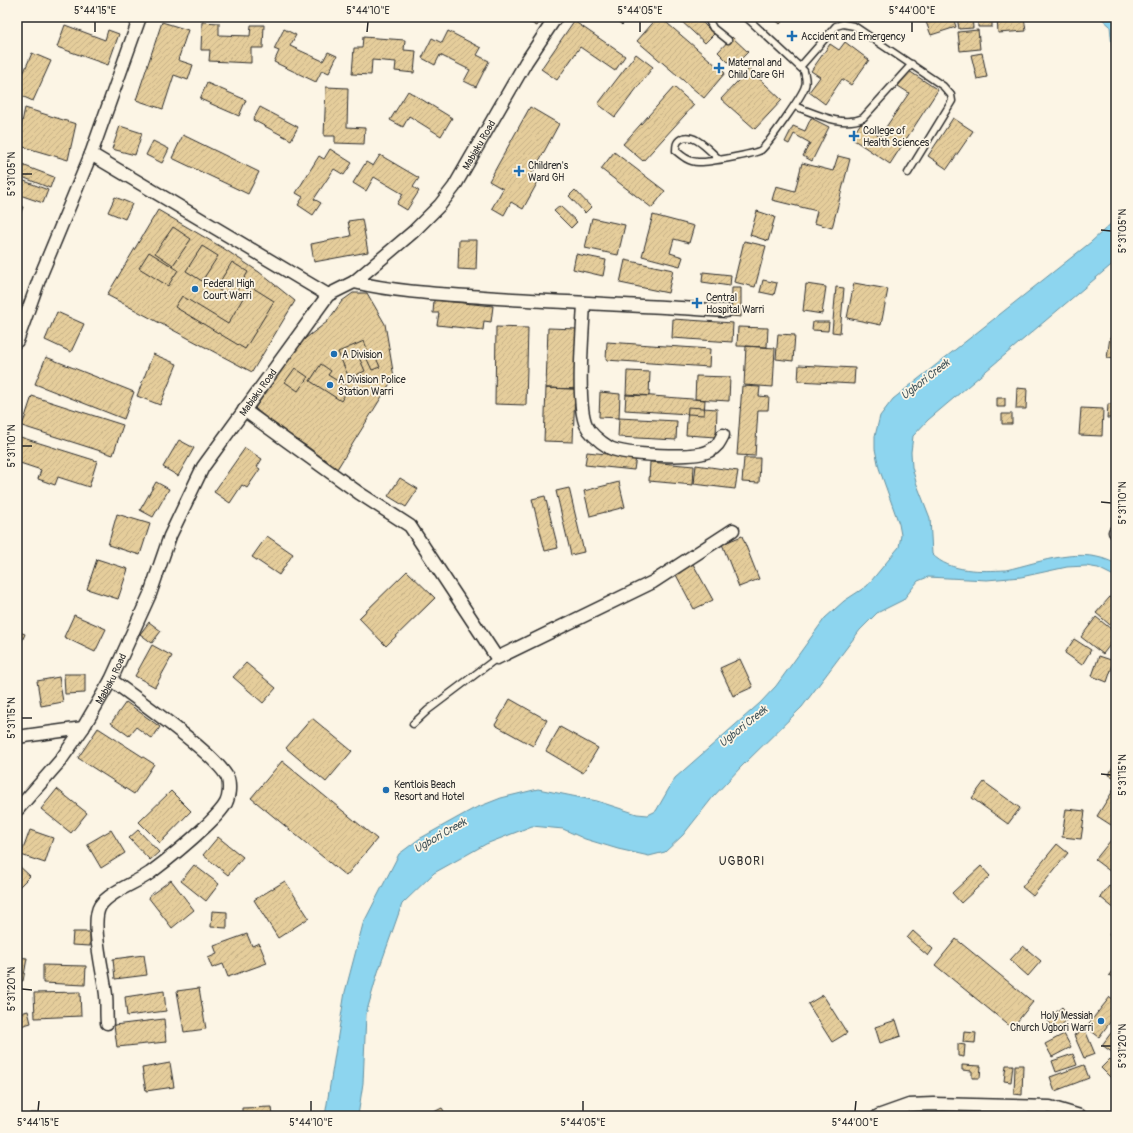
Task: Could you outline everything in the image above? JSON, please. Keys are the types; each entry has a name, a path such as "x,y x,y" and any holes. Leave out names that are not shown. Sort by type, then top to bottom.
{"street":[{"path":"17,341 40,278 91,154 140,17"},
{"name":"Mabiaku Road","path":"17,810 60,761 83,728 111,680 150,594 170,536 203,467 328,294 354,282 413,232 440,205 454,187 522,69 556,17"},
{"path":"91,154 328,294"},
{"path":"354,282 376,287 426,293 584,304 726,311"},
{"path":"584,304 582,405 586,425 595,437 610,448 630,453 686,456 708,452 718,446 723,435"},
{"path":"244,410 359,493 410,526 497,658 653,582 733,530"},
{"path":"107,1023 106,996 96,928 96,916 100,906 108,897 141,880 180,852 219,813 226,802 229,789 228,779 219,766 186,736 111,680"},
{"path":"17,737 83,728"},
{"path":"878,1116 909,1105 933,1104 1050,1107 1080,1116"}],"lane":[{"path":"707,17 713,28 728,40"},
{"path":"719,159 696,139 688,137 680,139 676,145 676,151 683,157 697,162 750,155 761,150 794,106 805,87 804,71 746,17"},
{"path":"800,67 836,26 843,24 854,26 943,86 951,95 952,101 908,173"},
{"path":"794,106 832,119 846,122 856,121 863,118 912,64"},
{"path":"414,724 428,710 497,658"}],"water":[{"path":"1100,17 1116,17 1116,89 1110,26"},
{"name":"Ugbori Creek","path":"1116,219 1116,261 928,420 913,436 911,452 912,467 916,482 930,518 932,554 939,560 948,565 967,570 1006,570 1061,557 1075,555 1089,556 1103,558 1116,564 1116,577 1098,568 1086,566 1067,567 1021,577 987,580 928,577 918,581 903,600 877,613 860,630 802,707 741,767 713,797 683,835 665,852 649,856 585,839 563,829 532,826 486,844 434,873 402,904 378,972 366,1014 363,1083 358,1116 325,1116 345,992 363,924 399,854 419,839 473,809 501,798 538,789 597,801 637,814 648,815 656,811 675,778 760,703 776,686 825,618 844,601 867,586 899,547 901,535 899,524 879,468 875,449 875,436 880,416 893,399 1091,242"}],"building":[{"path":"520,17 542,17 537,26"},
{"path":"613,17 630,17 622,25"},
{"path":"658,17 660,17 725,73 704,98 637,41"},
{"path":"683,17 697,17 714,34 705,43 680,20"},
{"path":"772,17 787,17 780,24"},
{"path":"940,17 953,17 956,27 931,35 926,22"},
{"path":"957,17 972,17 973,28 959,29"},
{"path":"978,17 992,17 992,27 978,27"},
{"path":"997,17 1024,17 1026,31 998,33"},
{"path":"574,21 625,56 615,71 580,47 557,80 541,69"},
{"path":"162,22 188,30 178,60 193,65 188,80 174,75 163,109 136,100"},
{"path":"202,22 219,23 219,35 250,36 251,25 264,25 263,48 251,48 251,63 209,61 210,50 201,50"},
{"path":"65,25 105,40 108,30 119,34 108,65 57,47"},
{"path":"284,29 296,35 290,46 323,61 328,52 337,56 329,73 322,70 316,82 274,62 279,51 274,49"},
{"path":"978,30 980,49 960,51 958,32"},
{"path":"448,31 481,48 477,55 489,61 476,87 464,81 470,70 440,55 435,65 422,58 432,38 442,43"},
{"path":"363,37 405,40 404,50 416,51 414,73 395,71 396,62 372,60 371,75 352,74 354,48 362,48"},
{"path":"732,37 748,52 733,67 718,52"},
{"path":"845,42 869,60 851,85 842,79 825,104 809,92 820,77 811,71 830,44 839,50"},
{"path":"32,53 51,61 33,101 17,94 17,88"},
{"path":"982,53 987,77 977,79 971,55"},
{"path":"636,54 653,67 615,117 598,104"},
{"path":"749,69 782,100 755,129 721,99"},
{"path":"909,71 938,90 890,164 851,138 861,123 880,136 909,93 898,86"},
{"path":"207,83 246,100 239,116 200,99"},
{"path":"326,87 348,88 347,127 365,128 364,144 335,143 335,136 324,136"},
{"path":"674,87 694,105 643,161 623,144"},
{"path":"408,91 452,118 441,136 409,116 403,127 390,120"},
{"path":"260,107 298,127 291,140 253,120"},
{"path":"530,107 559,124 532,174 540,178 523,209 511,202 504,215 492,208 503,189 489,181"},
{"path":"25,108 76,124 68,160 17,145"},
{"path":"811,118 829,127 812,161 803,156 810,143 794,134 789,144 785,142 793,126 805,131"},
{"path":"953,118 973,131 947,169 928,156"},
{"path":"120,126 142,133 135,155 112,149"},
{"path":"183,135 259,172 248,194 172,158"},
{"path":"153,141 169,149 162,163 146,155"},
{"path":"330,149 352,163 344,175 334,169 314,199 321,203 313,215 298,205 303,197 296,193 319,156 324,159"},
{"path":"614,152 665,191 652,208 601,169"},
{"path":"380,155 419,178 413,187 419,191 407,210 397,204 403,194 374,177 366,191 353,183 366,162 373,166"},
{"path":"838,156 850,159 832,228 814,223 817,211 772,200 776,186 795,191 802,163 833,171"},
{"path":"17,163 54,177 50,188 17,175"},
{"path":"19,179 48,190 43,203 17,194"},
{"path":"575,190 591,207 585,213 569,196"},
{"path":"115,197 132,204 125,219 108,212"},
{"path":"17,205 23,207 19,217 17,216"},
{"path":"560,206 577,222 571,228 554,211"},
{"path":"158,210 223,248 259,272 295,301 252,372 107,295"},
{"path":"757,211 775,217 768,241 750,235"},
{"path":"653,215 694,226 689,243 674,239 670,253 683,257 680,266 642,256"},
{"path":"592,218 625,225 618,255 585,248"},
{"path":"362,219 368,252 314,262 311,244 351,236 348,221"},
{"path":"173,227 191,239 173,265 155,253"},
{"path":"459,240 477,240 476,270 458,269"},
{"path":"744,241 766,246 755,287 734,282"},
{"path":"202,246 218,256 202,281 186,271"},
{"path":"149,252 178,270 168,286 139,268"},
{"path":"576,254 606,260 603,276 573,269"},
{"path":"625,260 673,270 668,293 620,283"},
{"path":"232,262 248,272 232,298 216,288"},
{"path":"703,272 731,275 730,286 702,282"},
{"path":"763,280 777,283 774,295 760,292"},
{"path":"854,283 888,289 881,325 847,318"},
{"path":"806,284 826,287 822,314 803,311"},
{"path":"250,286 274,301 245,349 175,307 182,296 228,324"},
{"path":"836,287 844,288 840,333 832,332"},
{"path":"732,288 741,288 741,317 731,316"},
{"name":"A Division Police Station Warri","path":"353,293 367,293 385,324 394,377 337,469 308,447 273,425 255,408 302,341 327,322 342,301"},
{"path":"434,300 493,306 491,322 484,321 483,330 437,325 439,313 433,313"},
{"path":"57,312 84,324 71,352 45,340"},
{"path":"673,319 733,323 732,342 672,338"},
{"path":"813,322 829,322 828,331 812,330"},
{"path":"496,327 528,328 526,405 495,404"},
{"path":"738,327 768,328 767,347 737,346"},
{"path":"548,328 577,329 575,389 546,388"},
{"path":"778,334 795,335 793,361 776,359"},
{"path":"1110,337 1116,338 1116,359 1107,358"},
{"path":"364,341 368,351 358,355 365,371 349,378 338,352"},
{"path":"607,342 710,349 709,367 606,360"},
{"path":"746,346 775,348 773,387 744,385"},
{"path":"374,353 380,367 372,370 366,357"},
{"path":"153,354 177,364 160,405 137,396"},
{"path":"46,357 134,392 124,419 35,384"},
{"path":"321,364 331,371 328,375 349,388 341,401 310,381"},
{"path":"799,365 855,368 854,384 798,381"},
{"path":"295,368 308,377 298,391 285,382"},
{"path":"627,371 650,372 649,396 626,395"},
{"path":"696,376 730,377 729,401 695,399"},
{"path":"742,386 760,387 759,396 769,397 768,410 758,410 755,456 737,455"},
{"path":"546,388 575,389 573,442 544,441"},
{"path":"1017,388 1027,389 1026,409 1016,409"},
{"path":"600,392 620,394 619,418 599,417"},
{"path":"626,394 705,400 704,415 625,410"},
{"path":"32,396 123,425 113,455 22,426"},
{"path":"997,398 1005,398 1005,407 997,407"},
{"path":"1108,404 1116,404 1116,418 1107,418"},
{"path":"688,407 717,409 716,437 686,435"},
{"path":"1081,408 1103,409 1102,436 1079,435"},
{"path":"1002,414 1012,414 1012,424 1002,424"},
{"path":"619,418 677,421 676,440 618,437"},
{"path":"17,436 97,461 89,487 58,477 55,485 38,479 41,470 17,462"},
{"path":"179,440 194,448 178,476 163,467"},
{"path":"245,448 262,459 257,467 260,469 247,488 242,485 230,503 214,492"},
{"path":"587,452 636,457 634,470 585,465"},
{"path":"744,458 760,458 759,483 742,482"},
{"path":"650,462 694,466 693,485 649,481"},
{"path":"696,465 738,471 735,489 694,484"},
{"path":"400,478 418,489 406,507 388,496"},
{"path":"156,482 169,489 153,517 140,510"},
{"path":"619,482 625,507 590,516 584,491"},
{"path":"569,488 584,552 571,555 556,491"},
{"path":"545,496 558,548 545,551 532,499"},
{"path":"117,514 150,524 140,555 108,545"},
{"path":"267,536 293,554 279,575 252,557"},
{"path":"742,536 759,579 739,587 722,544"},
{"path":"97,559 128,569 118,599 87,589"},
{"path":"693,564 713,600 694,609 675,573"},
{"path":"407,571 435,598 386,646 359,618"},
{"path":"1116,590 1116,630 1096,613"},
{"path":"74,615 106,629 95,652 64,637"},
{"path":"1096,617 1116,633 1116,637 1103,654 1081,637"},
{"path":"149,622 161,631 152,643 140,634"},
{"path":"17,631 25,634 18,650 17,649"},
{"path":"1074,639 1091,650 1082,665 1065,653"},
{"path":"152,645 172,656 155,687 135,676"},
{"path":"1099,656 1114,661 1107,682 1092,676"},
{"path":"740,659 753,687 733,696 720,668"},
{"path":"246,663 276,688 263,703 233,677"},
{"path":"64,674 85,674 85,693 65,694"},
{"path":"59,677 63,702 41,706 37,681"},
{"path":"510,699 547,720 533,746 495,725"},
{"path":"126,702 160,727 152,739 136,727 129,736 111,723"},
{"path":"312,718 352,751 326,782 286,748"},
{"path":"560,727 598,748 583,773 546,751"},
{"path":"98,728 154,764 134,794 78,758"},
{"path":"1116,760 1116,778 1109,775"},
{"path":"282,761 377,839 346,876 251,798"},
{"path":"984,782 1020,808 1008,824 972,798"},
{"path":"1116,786 1116,818 1111,825 1097,816"},
{"path":"57,789 87,813 71,833 41,809"},
{"path":"171,791 191,811 160,843 139,822"},
{"path":"1066,809 1085,811 1081,839 1062,837"},
{"path":"30,830 53,838 45,863 21,855"},
{"path":"111,830 125,853 101,868 87,844"},
{"path":"138,830 159,852 150,860 129,838"},
{"path":"218,837 243,857 228,875 203,855"},
{"path":"1111,840 1116,844 1116,866 1111,872 1095,860"},
{"path":"1057,844 1068,853 1033,896 1022,887"},
{"path":"17,864 30,876 17,889"},
{"path":"194,865 219,884 206,901 181,881"},
{"path":"981,866 990,876 961,903 952,893"},
{"path":"171,880 194,910 172,928 148,897"},
{"path":"285,881 309,918 278,938 254,900"},
{"path":"1109,886 1116,891 1116,910 1100,897"},
{"path":"212,911 227,912 227,928 211,927"},
{"path":"1116,925 1116,940 1109,935"},
{"path":"913,931 933,949 928,956 907,938"},
{"path":"73,932 90,932 90,946 72,945"},
{"path":"247,934 252,946 259,943 267,963 228,977 223,964 212,968 208,958 217,954 214,946"},
{"path":"956,939 1033,1002 1012,1028 935,965"},
{"path":"1023,946 1041,961 1028,976 1010,960"},
{"path":"144,955 147,975 115,979 113,959"},
{"path":"17,957 27,958 23,981 17,980"},
{"path":"43,965 86,966 85,985 43,983"},
{"path":"1116,966 1116,980 1109,975"},
{"path":"199,988 206,1029 184,1032 177,991"},
{"path":"164,991 166,1011 127,1016 125,997"},
{"path":"80,992 81,1016 35,1018 34,993"},
{"path":"823,995 847,1033 832,1042 808,1004"},
{"name":"Holy Messiah Church Ugbori Warri","path":"1110,997 1116,1001 1116,1014 1099,1037 1086,1027"},
{"path":"1062,1007 1070,1017 1056,1030 1047,1020"},
{"path":"28,1011 31,1023 17,1027 17,1014"},
{"path":"164,1019 166,1042 117,1047 114,1025"},
{"path":"896,1020 901,1036 880,1043 875,1027"},
{"path":"1114,1029 1116,1030 1116,1048 1113,1053 1102,1045"},
{"path":"1085,1030 1095,1054 1084,1058 1074,1035"},
{"path":"964,1032 976,1033 975,1043 963,1042"},
{"path":"1064,1034 1071,1047 1052,1057 1045,1044"},
{"path":"958,1044 965,1045 964,1057 958,1056"},
{"path":"1073,1054 1077,1065 1056,1072 1052,1061"},
{"path":"1110,1059 1116,1065 1116,1073 1111,1078 1101,1068"},
{"path":"170,1063 174,1087 146,1091 142,1068"},
{"path":"962,1065 981,1066 980,1078 972,1078 972,1071 962,1070"},
{"path":"1006,1065 1013,1065 1011,1082 1004,1081"},
{"path":"1015,1065 1023,1065 1022,1095 1014,1094"},
{"path":"1084,1065 1089,1078 1055,1091 1050,1077"},
{"path":"272,1107 273,1116 242,1116 242,1108"},
{"path":"442,1108 447,1116 426,1116"},
{"path":"1022,1112 1023,1116 1004,1116 1003,1114"},
{"path":"30,1113 67,1113 67,1116 30,1116"}],"place":[{"name":"Accident and Emergency","path":"792,36"},
{"name":"Maternal and Child Care GH","path":"719,68"},
{"name":"College of Health Sciences","path":"854,136"},
{"name":"Children's Ward GH","path":"519,171"},
{"name":"Federal High Court Warri","path":"195,289"},
{"name":"Central Hospital Warri","path":"697,303"},
{"name":"A Division","path":"334,354"},
{"name":"A Division Police Station Warri","path":"330,385"},
{"name":"Kentlois Beach Resort and Hotel","path":"386,790"},
{"name":"Holy Messiah Church Ugbori Warri","path":"1101,1021"}],"district":[{"name":"UGBORI","path":"742,861"}]}
